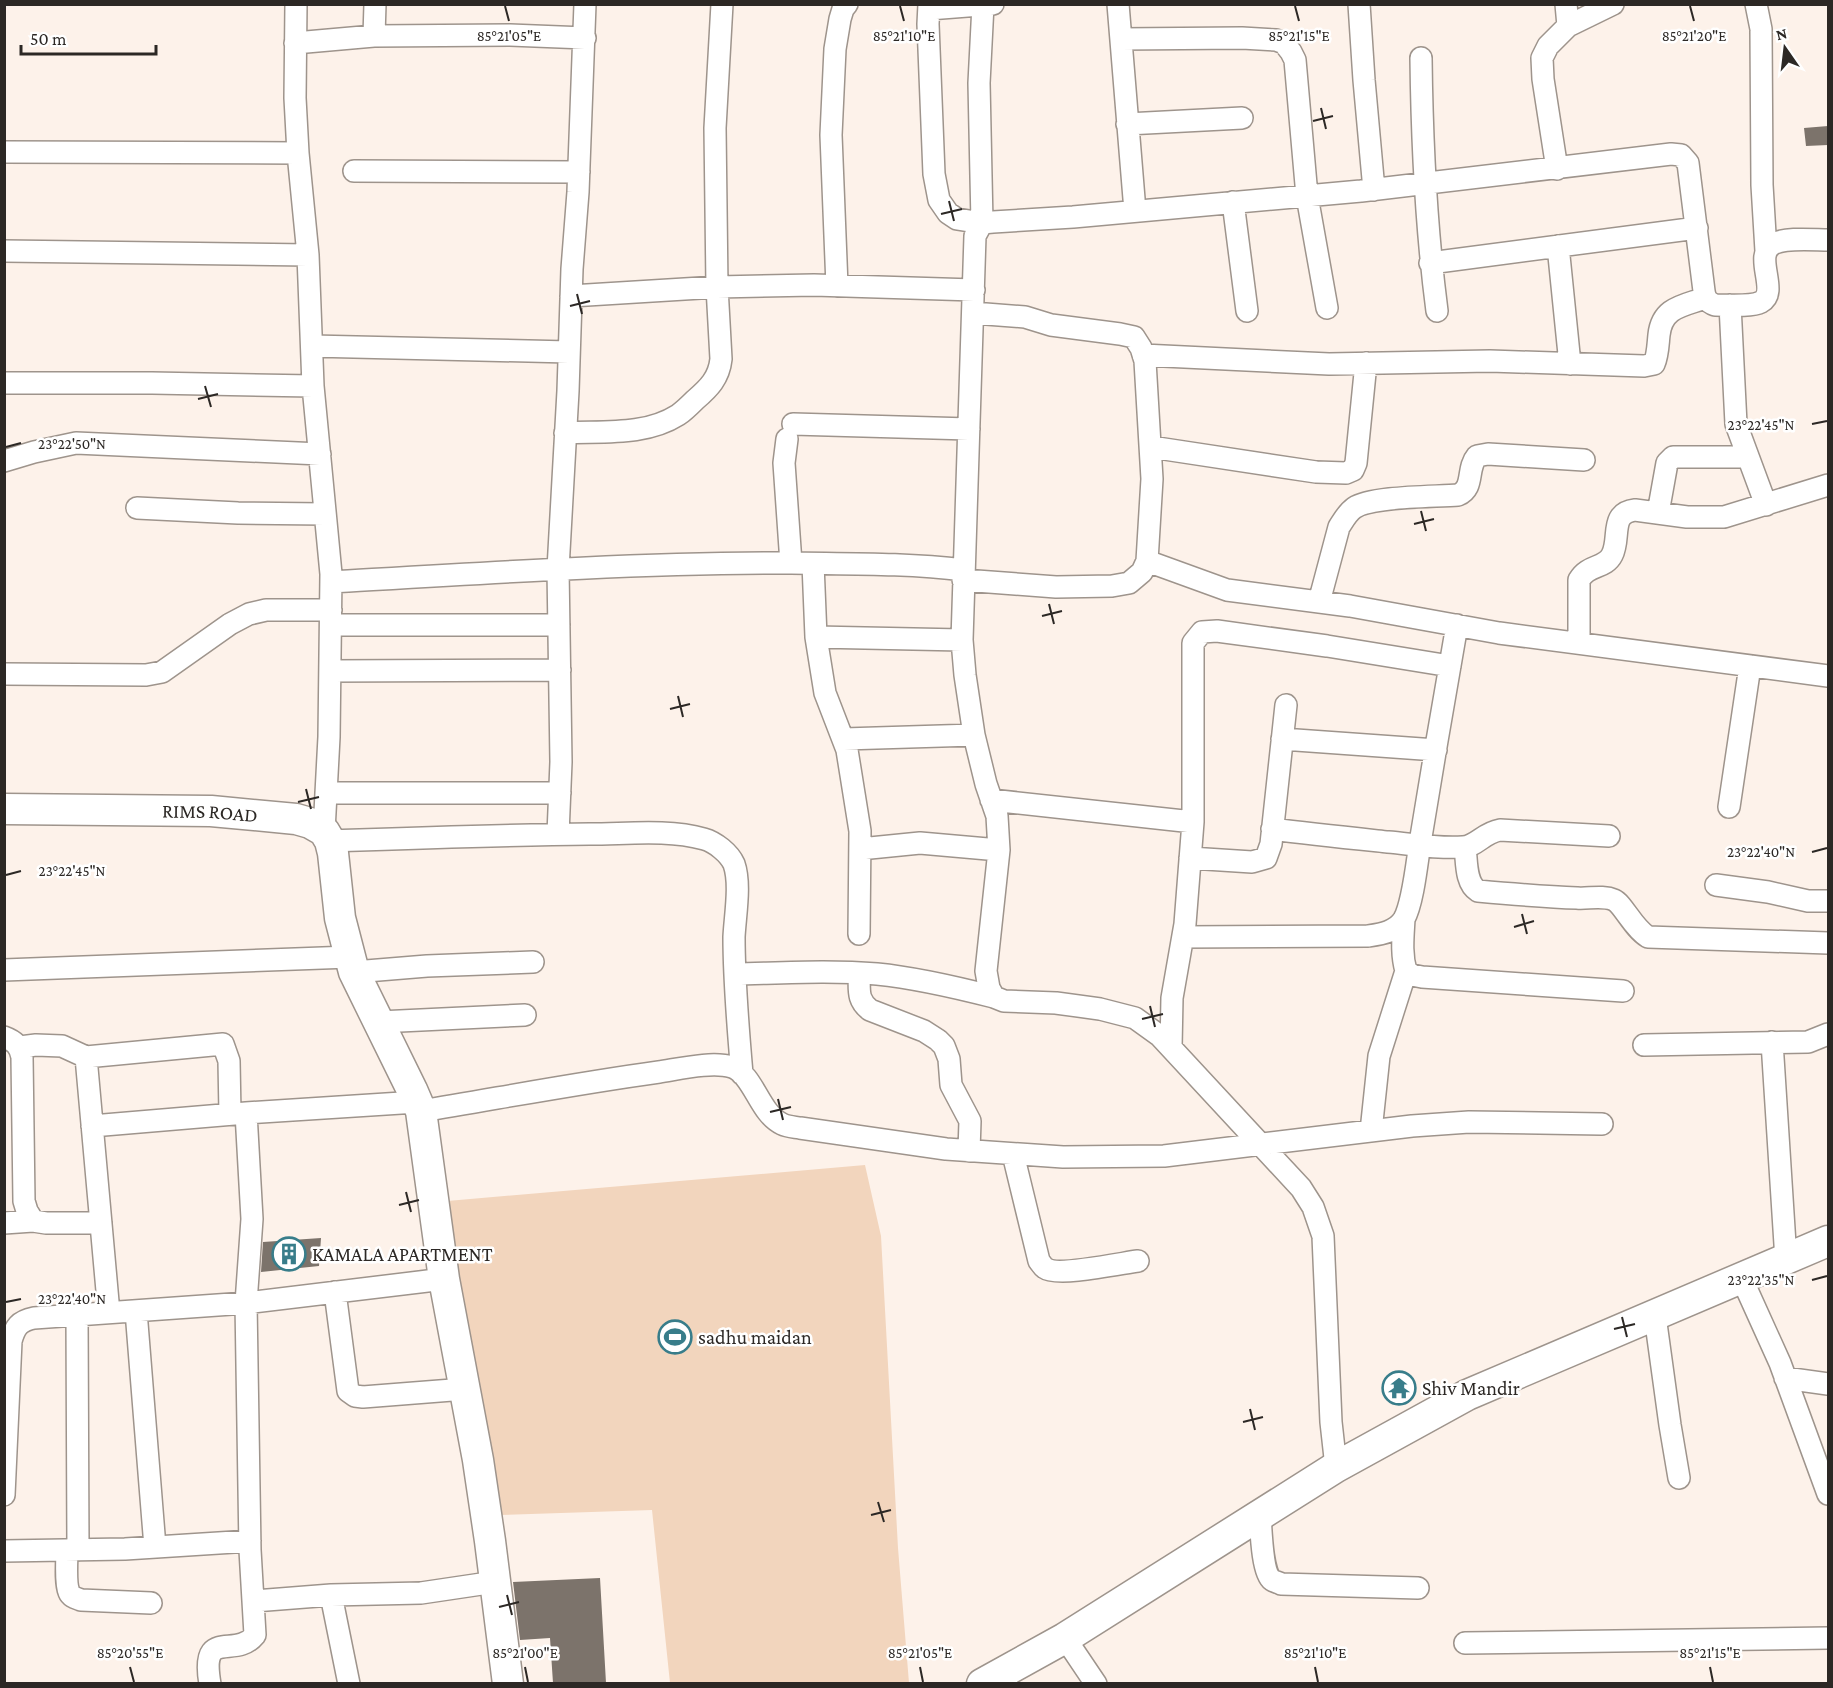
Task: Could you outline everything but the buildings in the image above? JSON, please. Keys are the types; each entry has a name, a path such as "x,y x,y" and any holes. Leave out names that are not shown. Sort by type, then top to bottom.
{"street":[{"path":"296,4 295,98 298,153 308,255 313,386 331,582 327,836 333,853 340,918 352,964 419,1107 444,1279 489,1529 508,1683"},
{"path":"374,36 375,4"},
{"path":"558,834 561,762 558,568 579,172 585,4"},
{"path":"565,433 640,430 658,424 678,415 711,387 720,371 722,359 717,287 715,128 722,4"},
{"path":"837,286 831,135 835,49 843,9 847,4"},
{"path":"993,4 929,7 934,174 939,200 948,213 957,219 982,223 1307,196 1557,169 1654,156 1681,155 1688,163 1705,298 1709,303 1715,305 1761,302 1766,297 1768,289 1762,164 1761,29 1756,4"},
{"path":"1118,4 1135,211"},
{"path":"1359,4 1374,190"},
{"path":"1566,4 1568,26"},
{"path":"1557,169 1543,79 1542,58 1548,46 1568,26 1613,4"},
{"path":"983,5 979,83 982,223 975,236 962,640 974,735 997,816 999,850 986,971 989,988 994,997"},
{"path":"296,43 374,36 510,35 585,38"},
{"path":"1121,39 1276,40 1284,43 1291,52 1295,60 1307,196 1327,308"},
{"path":"1421,58 1424,183 1437,311"},
{"path":"1127,124 1242,118"},
{"path":"4,152 298,153"},
{"path":"354,171 579,172"},
{"path":"1233,202 1247,311"},
{"path":"1431,263 1697,228"},
{"path":"1766,251 1776,242 1828,240"},
{"path":"1558,246 1570,364"},
{"path":"4,251 308,255"},
{"path":"571,296 717,287 837,286 974,290"},
{"path":"1143,355 1329,364 1491,361 1644,366 1654,364 1657,358 1663,317 1676,309 1705,298"},
{"path":"1730,305 1736,424 1766,505"},
{"path":"331,582 558,568 791,563 921,565 964,575 1056,587 1112,586 1129,583 1142,572 1147,561 1152,479 1141,348 1134,337 1120,334 1051,325 1025,317 973,314"},
{"path":"312,346 569,352"},
{"path":"1151,447 1316,472 1346,473 1353,470 1356,463 1366,363"},
{"path":"4,383 313,386"},
{"path":"791,563 784,463 790,432 969,429"},
{"path":"4,461 76,443 320,454"},
{"path":"1319,602 1340,527 1354,508 1365,503 1383,500 1458,495 1465,492 1469,486 1472,462 1477,456 1488,454 1584,460"},
{"path":"1658,513 1666,463 1673,458 1747,457"},
{"path":"1578,643 1579,580 1583,573 1606,562 1613,554 1619,522 1626,511 1707,518 1724,517 1828,485"},
{"path":"137,508 326,514"},
{"path":"1147,561 1227,590 1319,602 1578,643 1828,676"},
{"path":"813,564 816,637 825,693 847,750 860,831 859,934"},
{"path":"4,674 146,675 162,672 230,624 249,614 266,610 331,617 559,625"},
{"path":"1371,1131 1379,1056 1406,972 1402,952 1404,919 1409,906 1420,845 1457,625"},
{"path":"1171,1048 1172,998 1183,937 1193,822 1193,643 1202,633 1217,631 1450,666"},
{"path":"816,637 962,640"},
{"path":"1729,807 1750,666"},
{"path":"330,671 560,670"},
{"path":"1190,858 1252,862 1266,858 1271,844 1286,705"},
{"path":"844,739 974,735"},
{"path":"1282,739 1436,750"},
{"path":"326,793 560,794"},
{"path":"992,800 1193,822"},
{"name":"RIMS ROAD","path":"4,808 211,811 296,819 310,823 327,836"},
{"path":"1272,829 1420,845 1466,847 1475,844 1489,832 1500,830 1609,836"},
{"path":"327,836 659,833 707,839 728,855 734,865 735,974 742,1074"},
{"path":"860,849 920,843 999,850"},
{"path":"1466,847 1470,881 1472,888 1478,891 1580,899 1610,898 1617,901 1640,932 1648,937 1828,943"},
{"path":"1716,885 1768,892 1808,901 1828,901"},
{"path":"1183,937 1368,936 1396,928 1404,919"},
{"path":"4,970 352,964 427,966 533,962"},
{"path":"1406,972 1422,977 1623,991"},
{"path":"735,974 859,973 932,981 1004,1000 1056,1003 1100,1009 1135,1018 1160,1036 1301,1188 1313,1207 1323,1236 1331,1422 1336,1467"},
{"path":"859,973 862,1004 870,1010 924,1031 944,1046 949,1059 951,1085 970,1121 969,1151"},
{"path":"379,1022 525,1015"},
{"path":"1644,1045 1808,1042 1828,1034"},
{"path":"12,1042 62,1046 86,1057 223,1044 229,1061 252,1219 246,1303 250,1540 255,1635 251,1641 218,1647 211,1652 208,1659 210,1683"},
{"path":"12,1042 22,1057 14,1096 24,1201 33,1221"},
{"path":"1772,1042 1786,1260"},
{"path":"86,1057 109,1313"},
{"path":"92,1126 238,1113 419,1107 614,1078 715,1066 732,1067 742,1074 768,1112 782,1124 946,1149 1013,1154 1063,1157 1164,1156 1260,1143 1469,1122 1602,1124"},
{"path":"1013,1154 1039,1261 1045,1268 1054,1271 1077,1270 1138,1261"},
{"path":"4,1223 33,1221 101,1223"},
{"path":"982,1683 1065,1638 1336,1467 1467,1395 1828,1241"},
{"path":"4,1496 11,1341 9,1329 23,1320 246,1303 444,1279"},
{"path":"1742,1279 1785,1378 1828,1494"},
{"path":"335,1292 348,1391 355,1396 363,1397 465,1389"},
{"path":"136,1311 155,1547"},
{"path":"77,1315 69,1592 74,1598 81,1600 151,1602"},
{"path":"1656,1316 1679,1478"},
{"path":"1785,1378 1828,1384"},
{"path":"1260,1515 1265,1562 1272,1580 1281,1584 1418,1588"},
{"path":"4,1551 155,1547 250,1540"},
{"path":"254,1601 331,1595 421,1593 495,1582"},
{"path":"331,1595 349,1683"},
{"path":"1065,1638 1096,1683"},
{"path":"1465,1643 1828,1638"}],"shaded area":[{"name":"sadhu maidan","path":"865,1165 881,1236 898,1548 909,1683 670,1683 652,1510 499,1515 436,1202"}],"place":[{"name":"KAMALA APARTMENT","path":"289,1254"},
{"name":"sadhu maidan","path":"675,1337"},
{"name":"Shiv Mandir","path":"1399,1388"}]}
